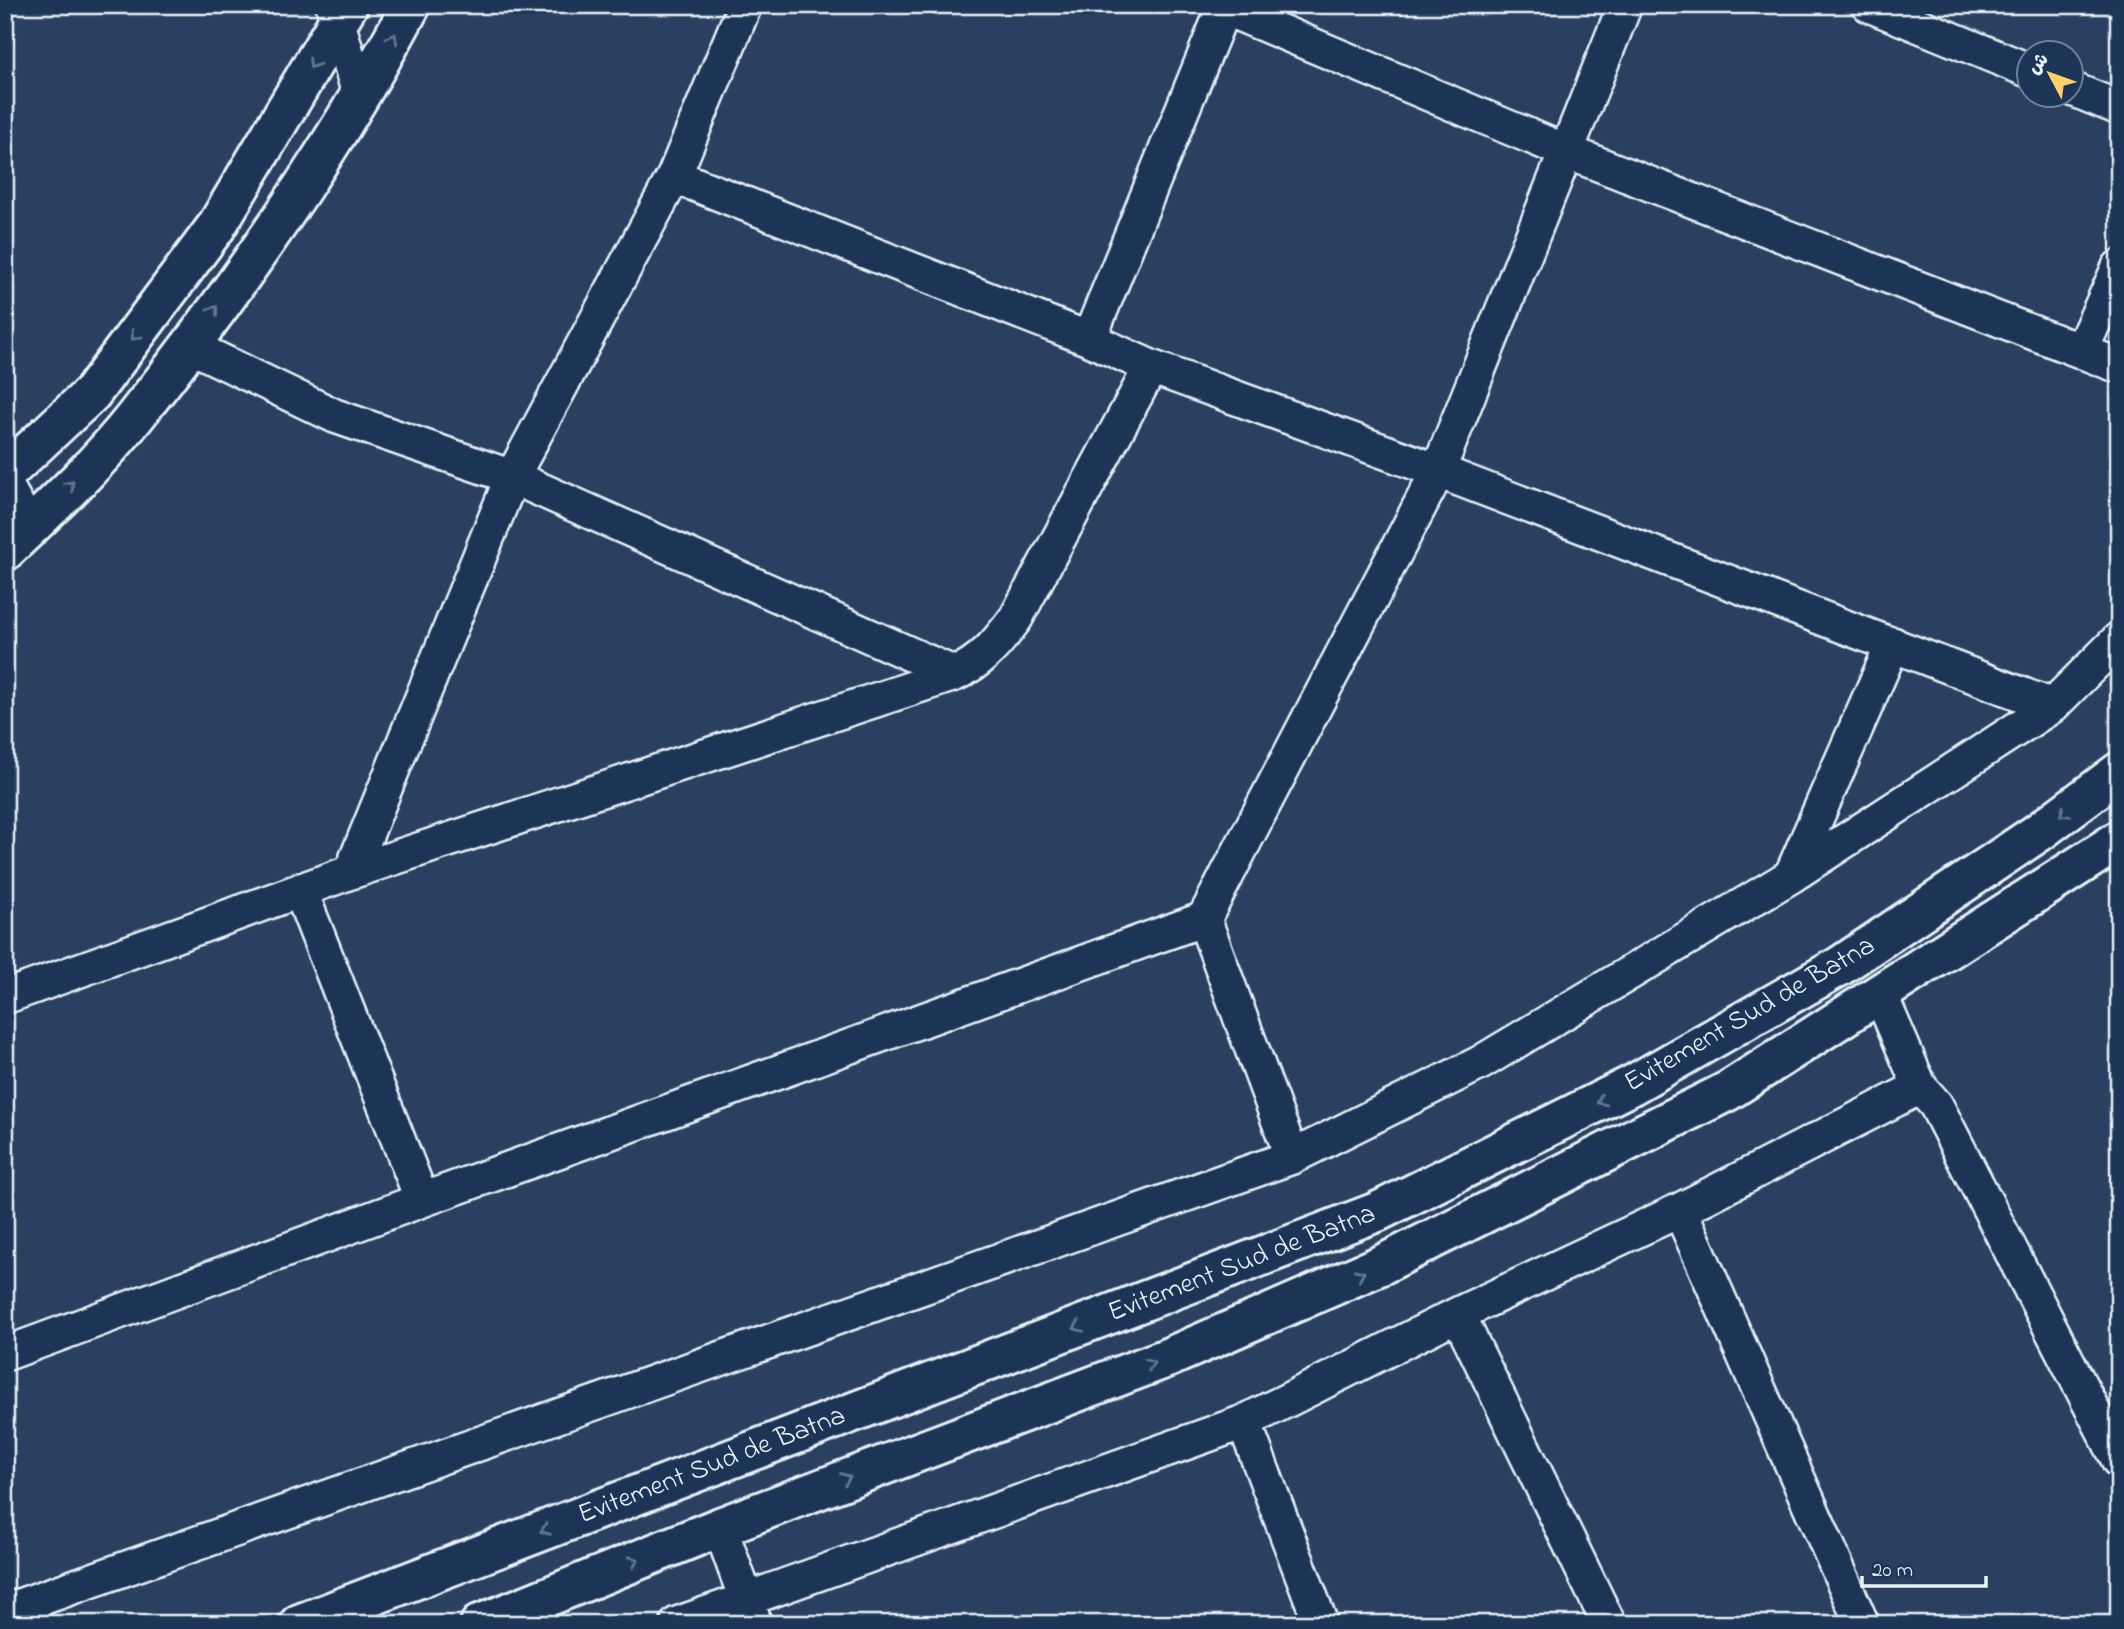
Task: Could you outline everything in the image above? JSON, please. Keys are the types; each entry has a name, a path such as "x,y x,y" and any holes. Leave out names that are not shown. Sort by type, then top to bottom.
{"main road":[{"path":"18,539 133,420 262,246 360,97 411,5"},
{"path":"5,474 92,393 216,227 339,11"},
{"name":"Evitement Sud de Batna","path":"299,1624 1388,1207 1632,1085 1840,966 2039,832 2119,772"},
{"name":"Evitement Sud de Batna","path":"480,1624 720,1527 1167,1358 1381,1265 1728,1091 2119,840"}],"street":[{"path":"351,872 512,477 674,176 745,5"},
{"path":"5,1354 422,1200 1204,919 1438,471 1625,5"},
{"path":"1870,5 2016,66"},
{"path":"1090,339 1222,6 1565,151 2119,366"},
{"path":"339,11 360,97"},
{"path":"2086,95 2119,108"},
{"path":"674,176 1090,339 1151,367 1438,471 2052,706"},
{"path":"2081,351 2119,267"},
{"path":"188,345 335,416 512,477 955,674"},
{"path":"5,997 351,872 955,674 990,651 1016,618 1151,367"},
{"path":"5,484 18,539"},
{"path":"5,1611 1292,1157 1480,1063 1791,876 2052,706 2119,639"},
{"path":"1791,876 1893,644"},
{"path":"300,890 422,1200"},
{"path":"1204,919 1292,1157"},
{"path":"1880,995 1920,1087 1936,1105 2119,1461"},
{"path":"677,1624 751,1611 1244,1422 1458,1314 1679,1210 1920,1087"},
{"path":"1679,1210 1862,1624"},
{"path":"1458,1314 1609,1624"},
{"path":"1244,1422 1321,1624"},
{"path":"720,1527 751,1611"}]}
